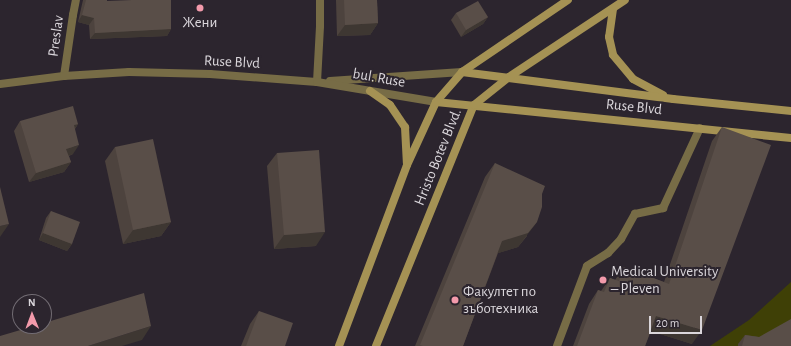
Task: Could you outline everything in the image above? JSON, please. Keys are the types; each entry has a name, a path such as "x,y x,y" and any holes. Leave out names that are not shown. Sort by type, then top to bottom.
{"main road":[{"name":"Hristo Botev Blvd.","path":"339,346 407,165 436,102 462,72 568,0"},
{"name":"Hristo Botev Blvd.","path":"376,346 474,105 509,77 625,0"},
{"path":"613,8 609,37 613,55 633,79 673,99"},
{"name":"Ruse Blvd","path":"462,72 673,99 791,111"},
{"path":"370,91 390,105 405,127 407,165"},
{"name":"Ruse Blvd","path":"436,102 791,138"}],"street":[{"name":"Preslav","path":"64,76 76,0"},
{"path":"317,82 320,0"},
{"name":"Ruse Blvd","path":"0,84 64,76 129,72 317,82 462,72"},
{"name":"bul. Ruse","path":"317,82 436,102"},
{"path":"557,346 587,266 608,253 621,239 635,214 663,208 700,128"}],"shaded area":[{"path":"791,282 791,346 710,346 749,320"}],"building":[{"path":"86,0 171,0 171,29 95,33 94,18 82,15"},
{"path":"344,0 377,0 378,23 345,25"},
{"path":"478,1 488,17 466,30 456,13"},
{"path":"73,106 78,124 74,125 79,145 66,149 71,162 36,173 20,121"},
{"path":"722,127 771,145 702,330 656,316 645,346 577,346 598,290 604,292 610,278 619,281 624,267 669,284"},
{"path":"153,139 171,222 133,230 115,147"},
{"path":"319,150 325,232 284,235 277,153"},
{"name":"Факултет по зъботехника","path":"495,163 545,186 542,194 542,207 537,222 528,233 502,241 463,346 420,345"},
{"path":"0,187 9,224 0,226"},
{"path":"51,211 80,222 72,244 43,233"},
{"path":"144,293 151,326 88,346 0,346 0,336 12,332 12,334 52,334 52,321"},
{"path":"259,311 293,323 285,346 246,346"},
{"path":"791,319 791,346 742,346 745,335 759,337"}],"place":[{"name":"Жени","path":"200,8"},
{"name":"Medical University – Pleven","path":"603,280"},
{"name":"Факултет по зъботехника","path":"455,300"}]}
